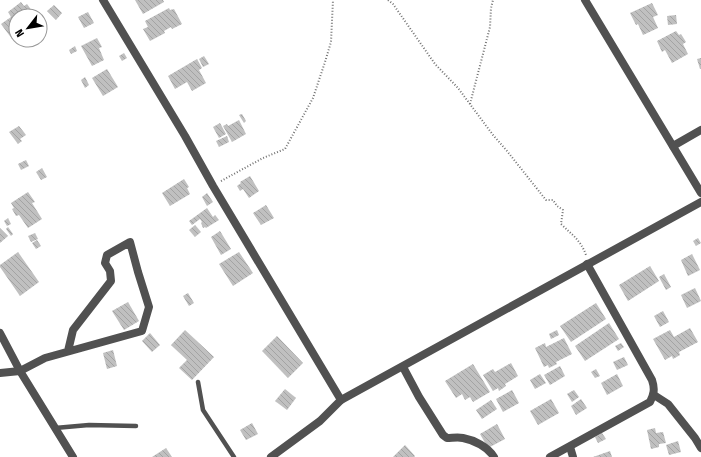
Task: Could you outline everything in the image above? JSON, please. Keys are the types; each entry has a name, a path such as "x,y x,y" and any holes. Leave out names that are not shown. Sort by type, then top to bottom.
{"street":[{"path":"103,0 342,400"},
{"path":"585,0 701,194"},
{"path":"673,146 701,130"},
{"path":"271,457 320,421 342,400 701,202"},
{"path":"0,373 20,371 45,358 142,331 149,307 130,242 107,255 105,263 110,271 111,281 73,330 68,351"},
{"path":"550,457 650,402 654,395 652,380 588,264"},
{"path":"0,333 20,371 73,457"},
{"path":"403,367 419,397 446,438 462,438 479,444 491,452 494,457"},
{"path":"654,395 668,404 695,438 701,448"},
{"path":"570,447 573,457"}],"lane":[{"path":"198,382 203,410 234,457"},
{"path":"55,428 89,425 136,426"}],"path":[{"path":"213,186 262,158 285,149 313,98 325,62 331,42 332,0"},
{"path":"388,0 393,4 435,64 458,88 493,136 507,151 546,200 553,200 557,206 563,210 561,224 582,244 588,264"},
{"path":"470,104 490,27 493,0"}],"building":[{"path":"135,0 163,0 164,2 143,14"},
{"path":"21,2 24,6 27,4 30,8 13,8"},
{"path":"652,3 658,15 653,17 658,28 643,35 638,24 636,25 630,13"},
{"path":"54,5 62,13 56,20 48,10"},
{"path":"169,8 170,10 174,9 182,24 172,29 171,27 164,31 165,33 150,41 143,29 148,27 145,21"},
{"path":"88,12 94,23 84,28 78,17"},
{"path":"676,15 677,24 668,25 667,16"},
{"path":"8,19 8,34 1,24"},
{"path":"676,31 679,35 681,34 686,42 683,44 688,54 672,63 665,50 662,52 657,41"},
{"path":"97,38 102,47 99,48 104,60 92,66 81,46"},
{"path":"75,46 77,51 71,54 69,50"},
{"path":"124,53 127,58 122,61 119,56"},
{"path":"204,56 209,64 203,67 199,59"},
{"path":"701,58 701,69 700,69 697,59"},
{"path":"197,59 202,68 199,70 206,83 192,91 187,82 175,89 168,76"},
{"path":"107,69 118,87 103,96 92,78"},
{"path":"85,77 89,85 85,88 81,80"},
{"path":"242,114 246,121 244,123 239,115"},
{"path":"239,120 246,134 232,142 223,126 227,124 228,126"},
{"path":"220,123 226,134 219,138 213,127"},
{"path":"19,126 26,135 20,139 22,141 18,144 9,132"},
{"path":"227,136 229,142 219,147 216,141"},
{"path":"26,160 29,166 21,170 18,164"},
{"path":"42,168 47,177 41,180 36,172"},
{"path":"250,176 259,191 249,198 243,189 240,191 237,186 241,183 240,182"},
{"path":"184,179 189,187 187,188 190,194 170,206 162,193"},
{"path":"28,192 35,202 32,203 42,219 28,228 19,215 16,216 12,209 14,208 11,203"},
{"path":"207,193 213,202 207,206 202,197"},
{"path":"266,205 274,218 261,225 253,213"},
{"path":"207,208 213,217 215,215 219,220 206,228 203,228 200,219 192,225 189,221"},
{"path":"8,218 11,224 7,226 4,221"},
{"path":"195,225 201,232 195,237 189,230"},
{"path":"8,227 13,234 11,236 6,229"},
{"path":"0,228 8,236 0,243"},
{"path":"220,231 231,249 221,255 211,237"},
{"path":"35,233 38,239 31,242 28,236"},
{"path":"698,238 701,243 696,246 693,241"},
{"path":"37,240 41,246 36,249 32,243"},
{"path":"18,252 39,282 20,296 0,267 0,265"},
{"path":"239,252 253,273 233,286 219,264"},
{"path":"692,254 700,270 688,276 681,260"},
{"path":"650,266 659,281 628,301 619,285"},
{"path":"664,274 671,287 666,290 659,277"},
{"path":"695,288 701,301 687,308 681,295"},
{"path":"188,293 194,303 189,306 183,296"},
{"path":"128,302 139,321 124,330 112,311"},
{"path":"596,303 606,319 571,342 560,326"},
{"path":"663,311 669,322 660,327 654,316"},
{"path":"609,323 619,339 585,361 575,346"},
{"path":"690,328 698,342 679,352 680,355 673,359 672,356 665,360 653,339 670,330 674,337"},
{"path":"185,330 214,357 192,380 179,368 187,360 171,345"},
{"path":"557,330 559,335 551,339 549,334"},
{"path":"150,333 160,345 152,352 142,341"},
{"path":"277,336 303,363 288,378 262,351"},
{"path":"564,338 572,354 556,362 557,364 549,368 548,365 544,367 535,348 545,343 546,347"},
{"path":"621,343 624,347 618,351 615,346"},
{"path":"113,350 117,366 107,369 103,353"},
{"path":"624,357 628,365 617,370 613,362"},
{"path":"511,363 518,376 505,384 506,386 499,391 498,388 493,391 483,375 493,369 495,372"},
{"path":"473,364 490,392 473,402 470,397 465,400 462,394 456,398 445,381"},
{"path":"560,366 565,376 550,385 544,375"},
{"path":"596,369 600,376 595,378 591,372"},
{"path":"540,374 546,383 535,389 530,380"},
{"path":"617,374 623,386 607,395 601,383"},
{"path":"285,389 296,398 287,410 275,401"},
{"path":"512,390 519,403 503,412 496,399"},
{"path":"574,390 579,397 572,402 567,394"},
{"path":"551,399 559,413 538,425 530,411"},
{"path":"581,399 587,408 576,415 571,406"},
{"path":"491,400 497,409 482,419 476,410"},
{"path":"252,423 258,434 246,440 240,430"},
{"path":"497,424 505,439 488,448 480,434"},
{"path":"655,428 656,433 663,432 666,443 659,444 659,447 651,449 647,430"},
{"path":"602,433 606,439 598,443 595,437"},
{"path":"678,441 681,452 669,455 666,445"},
{"path":"405,445 415,456 414,457 393,457"},
{"path":"166,448 172,457 152,457"},
{"path":"610,451 612,457 593,457"}]}
